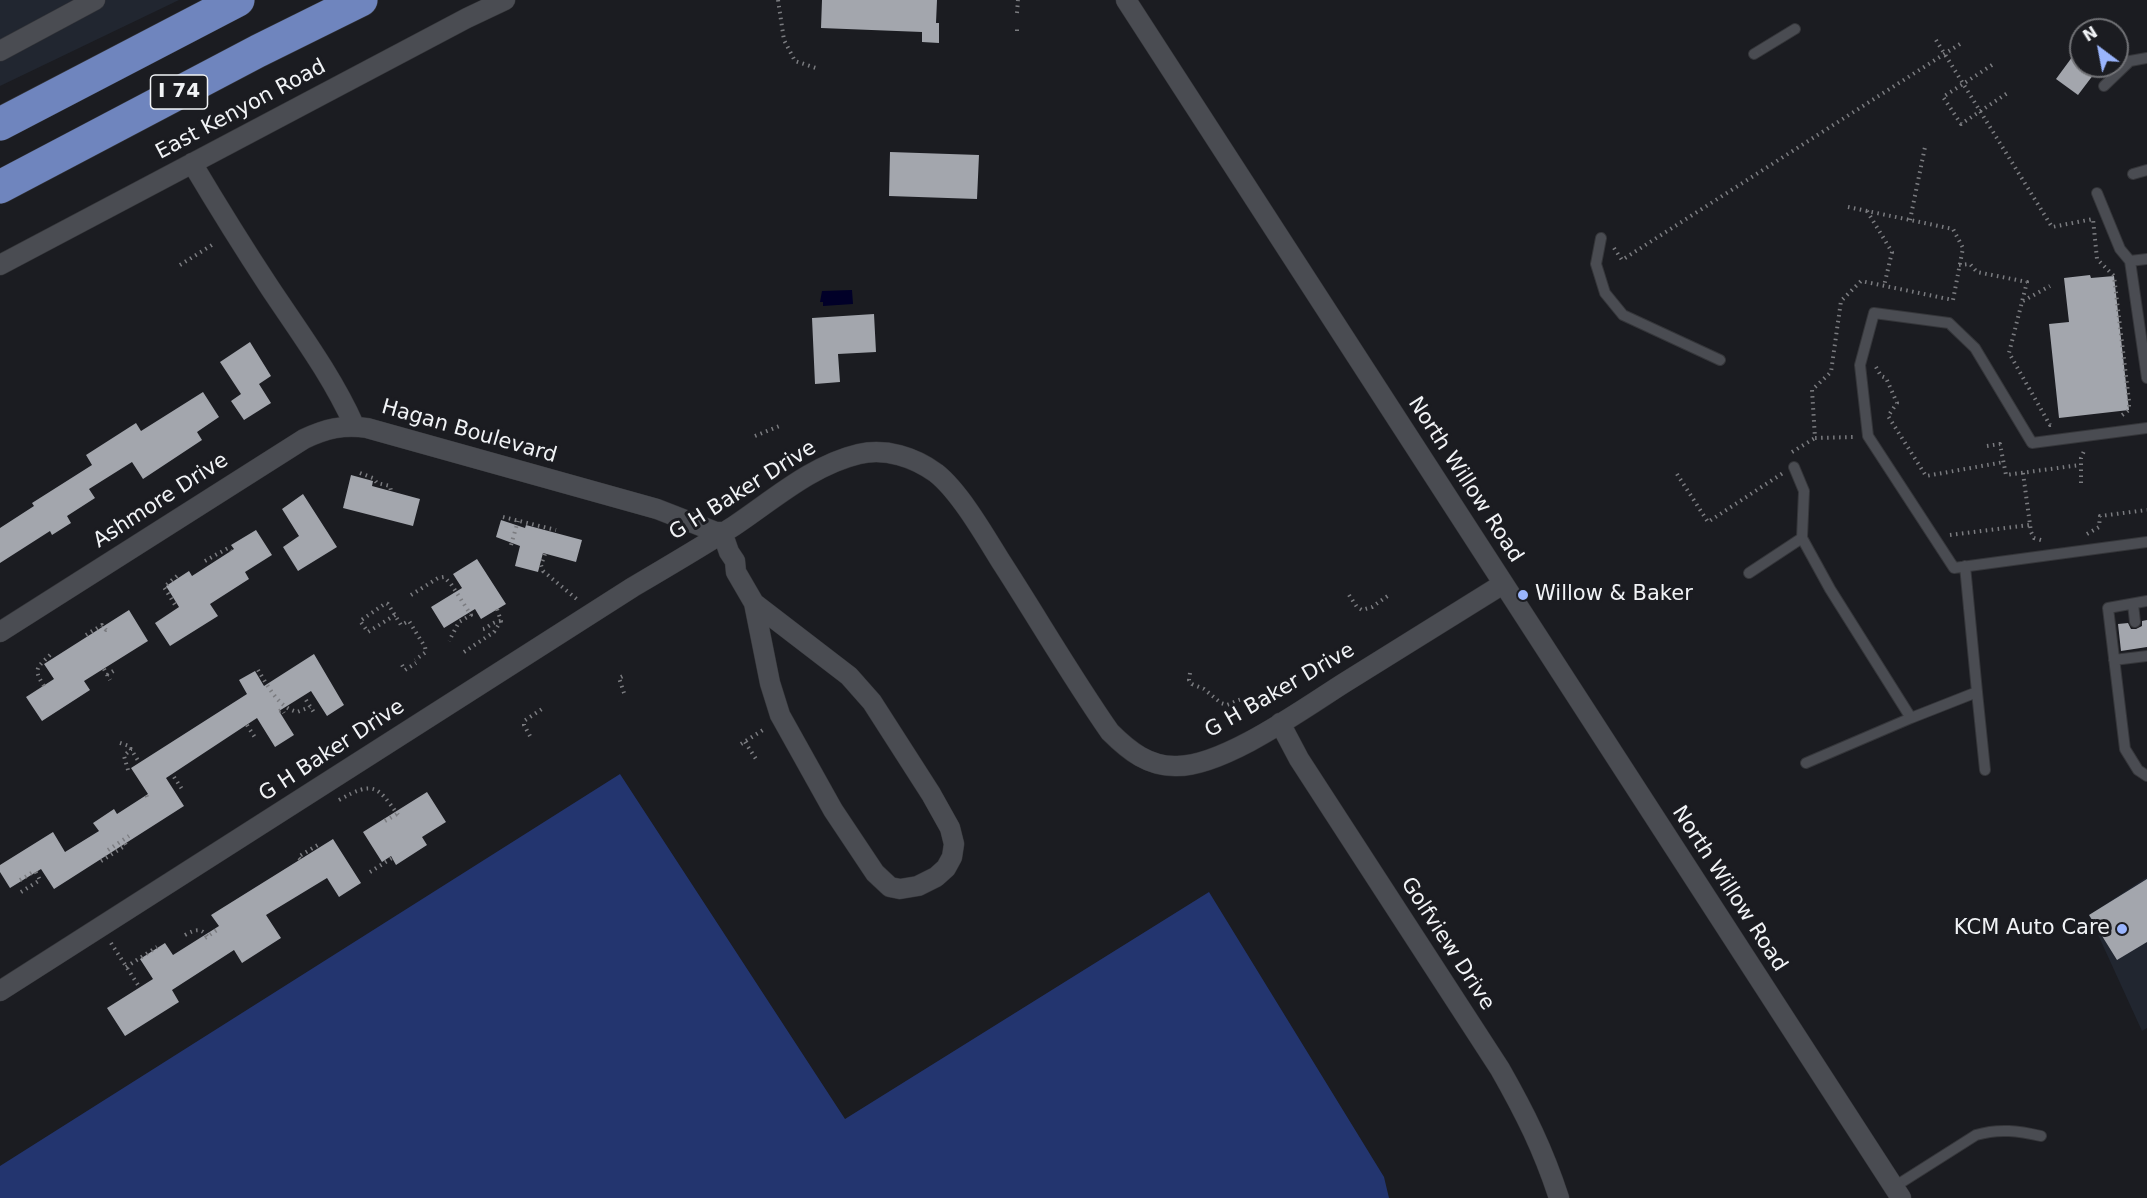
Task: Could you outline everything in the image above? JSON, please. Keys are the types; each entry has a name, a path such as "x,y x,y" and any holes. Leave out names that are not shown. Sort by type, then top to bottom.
{"highway":[{"name":"I 74","path":"0,124 238,0"},
{"name":"I 74","path":"0,187 258,51 361,0"}],"street":[{"path":"0,51 95,0"},
{"name":"East Kenyon Road","path":"0,265 467,18 506,0"},
{"name":"North Willow Road","path":"1126,0 1898,1192"},
{"name":"Hagan Boulevard","path":"192,163 257,268 323,366 354,425 657,509 722,532"},
{"name":"Ashmore Drive","path":"0,632 304,438 322,430 354,425"},
{"name":"G H Baker Drive","path":"0,991 803,479 834,462 860,454 880,452 916,460 950,486 987,538 1110,732 1139,757 1168,766 1200,763 1235,749 1503,584"},
{"path":"722,532 735,561 736,572 754,603 770,682 782,719 833,810 875,873 890,887 900,889 918,886 936,877 946,868 952,856 954,844 950,828 872,702 849,676 754,603"},
{"name":"Golfview Drive","path":"1280,723 1299,759 1500,1069 1546,1158 1559,1198"}],"lane":[{"path":"1754,54 1795,29"},
{"path":"2104,86 2130,60 2147,58"},
{"path":"2133,174 2147,170"},
{"path":"2097,193 2120,249 2130,261 2147,378"},
{"path":"1606,240 1596,264 1605,293 1623,315 1720,360"},
{"path":"2130,261 2147,260"},
{"path":"2147,428 2032,442 1975,348 1949,324 1874,313 1860,365 1868,436 1954,568 2147,542"},
{"path":"1794,467 1804,491 1802,538 1830,589 1911,718"},
{"path":"1749,573 1802,538"},
{"path":"1965,566 1985,770"},
{"path":"2147,601 2108,608 2125,749 2138,770 2147,776"},
{"path":"2133,604 2135,622"},
{"path":"2114,660 2142,654"},
{"path":"1806,763 1977,692"},
{"path":"1898,1192 1976,1135 1991,1130 2007,1130 2042,1136"}],"path":[{"path":"778,0 784,40 795,62 819,69"},
{"path":"1017,13 1018,0"},
{"path":"1936,40 2052,226 2093,219 2097,260 2114,276 2129,401 2129,410 2120,417"},
{"path":"1606,240 1622,260 1960,44"},
{"path":"1992,65 1943,97 1961,124 2010,92"},
{"path":"1910,220 1925,147"},
{"path":"1867,211 1892,252 1884,286"},
{"path":"180,265 212,245"},
{"path":"1959,265 1970,264 1977,272 2027,282 2009,353 2050,425 2062,423"},
{"path":"2022,302 2050,286"},
{"path":"1864,347 1881,376 1886,378 1898,403 1888,416 1926,476 2004,462"},
{"path":"755,436 782,425"},
{"path":"1786,456 1815,438"},
{"path":"1987,446 2000,444 2006,474 2080,465"},
{"path":"2081,483 2080,465 2084,451 2089,448"},
{"path":"1677,474 1708,522 1794,467"},
{"path":"360,473 373,478 377,483 390,486 391,491"},
{"path":"2023,473 2029,525 2034,538 2042,540"},
{"path":"2077,535 2088,534 2099,527 2100,516 2147,510"},
{"path":"503,517 511,521 556,530"},
{"path":"511,545 518,521"},
{"path":"1933,537 2029,525"},
{"path":"205,561 228,548 231,551"},
{"path":"545,554 541,565 543,571 594,612"},
{"path":"177,576 164,586 177,608"},
{"path":"411,595 438,578 444,577 451,584 471,615 459,622 449,641"},
{"path":"1348,595 1362,610 1372,607 1389,595"},
{"path":"395,615 368,632 360,621 386,603 395,615 401,625 409,621 426,652 405,670 402,664"},
{"path":"497,609 501,621"},
{"path":"483,629 494,622 501,621"},
{"path":"464,652 494,632 501,621"},
{"path":"86,635 102,625 106,630 110,628"},
{"path":"44,686 37,670 51,654"},
{"path":"104,669 110,680"},
{"path":"107,675 115,670"},
{"path":"259,673 286,707 297,712 310,707"},
{"path":"1190,673 1192,684 1204,689 1221,703 1227,705 1244,698"},
{"path":"624,693 619,678 625,675"},
{"path":"306,700 315,714"},
{"path":"530,736 524,721 542,709"},
{"path":"756,759 743,743 782,719"},
{"path":"247,725 256,739"},
{"path":"120,743 133,749 139,762"},
{"path":"128,770 123,756 133,749"},
{"path":"174,777 182,789"},
{"path":"333,803 354,791 365,788 377,790 386,797 397,814 385,821"},
{"path":"101,861 126,845 125,838 108,850"},
{"path":"300,859 298,857 321,843"},
{"path":"370,872 392,858"},
{"path":"20,880 34,870 40,880 21,892"},
{"path":"100,927 140,988"},
{"path":"185,935 200,929 207,937 220,928"},
{"path":"126,967 157,947"}],"shaded area":[{"path":"0,0 179,0 0,86"},
{"path":"852,290 853,304 823,306 823,302 820,302 822,291"},
{"path":"620,774 845,1119 1209,892 1384,1177 1389,1198 0,1198 0,1166"},
{"path":"2147,877 2147,1028 2142,1031 2089,915"}],"building":[{"path":"822,0 937,0 936,23 939,23 939,43 922,42 922,32 821,28"},
{"path":"2069,61 2069,78 2091,78 2078,95 2056,79"},
{"path":"890,152 979,155 977,199 889,196"},
{"path":"2090,275 2091,278 2114,276 2129,410 2059,418 2049,324 2069,322 2064,278"},
{"path":"874,314 876,352 838,354 840,382 815,384 812,318"},
{"path":"250,342 271,376 259,384 271,403 244,420 231,401 241,394 220,362"},
{"path":"203,392 219,417 197,432 202,440 143,479 132,462 89,489 95,498 67,516 71,523 52,535 50,531 0,563 0,528 34,506 32,503 92,465 86,455 136,423 141,431"},
{"path":"351,475 373,481 372,486 420,499 413,526 343,508"},
{"path":"303,494 337,547 298,571 283,547 299,536 282,509"},
{"path":"501,520 525,528 526,525 582,540 576,562 543,553 538,572 515,566 520,546 496,537"},
{"path":"256,530 272,555 245,572 249,579 210,604 218,616 170,646 155,623 179,607 166,586 189,571 192,576 234,549 231,545"},
{"path":"477,559 506,604 481,619 475,609 444,628 431,607 462,588 453,574"},
{"path":"129,610 148,641 84,681 90,690 42,721 26,697 54,679 44,664"},
{"path":"2147,620 2147,647 2121,651 2118,624 2128,623 2131,629 2136,629 2142,626 2142,621"},
{"path":"314,654 344,705 327,716 311,691 279,711 294,735 275,747 257,718 166,778 184,806 54,889 41,869 10,888 0,872 0,865 53,832 65,852 99,831 93,823 114,809 117,814 148,794 131,768 247,694 239,680 255,671 264,686"},
{"path":"427,792 446,822 422,837 427,845 396,865 391,856 382,862 363,832"},
{"path":"333,839 361,883 339,897 327,878 266,915 281,938 242,963 234,950 172,990 179,1002 125,1036 107,1008 153,979 140,959 165,943 173,955 219,926 211,915"},
{"name":"KCM Auto Care","path":"2147,879 2147,942 2117,960 2089,915"}],"place":[{"name":"Willow & Baker","path":"1523,595"},
{"name":"KCM Auto Care","path":"2122,929"}]}
